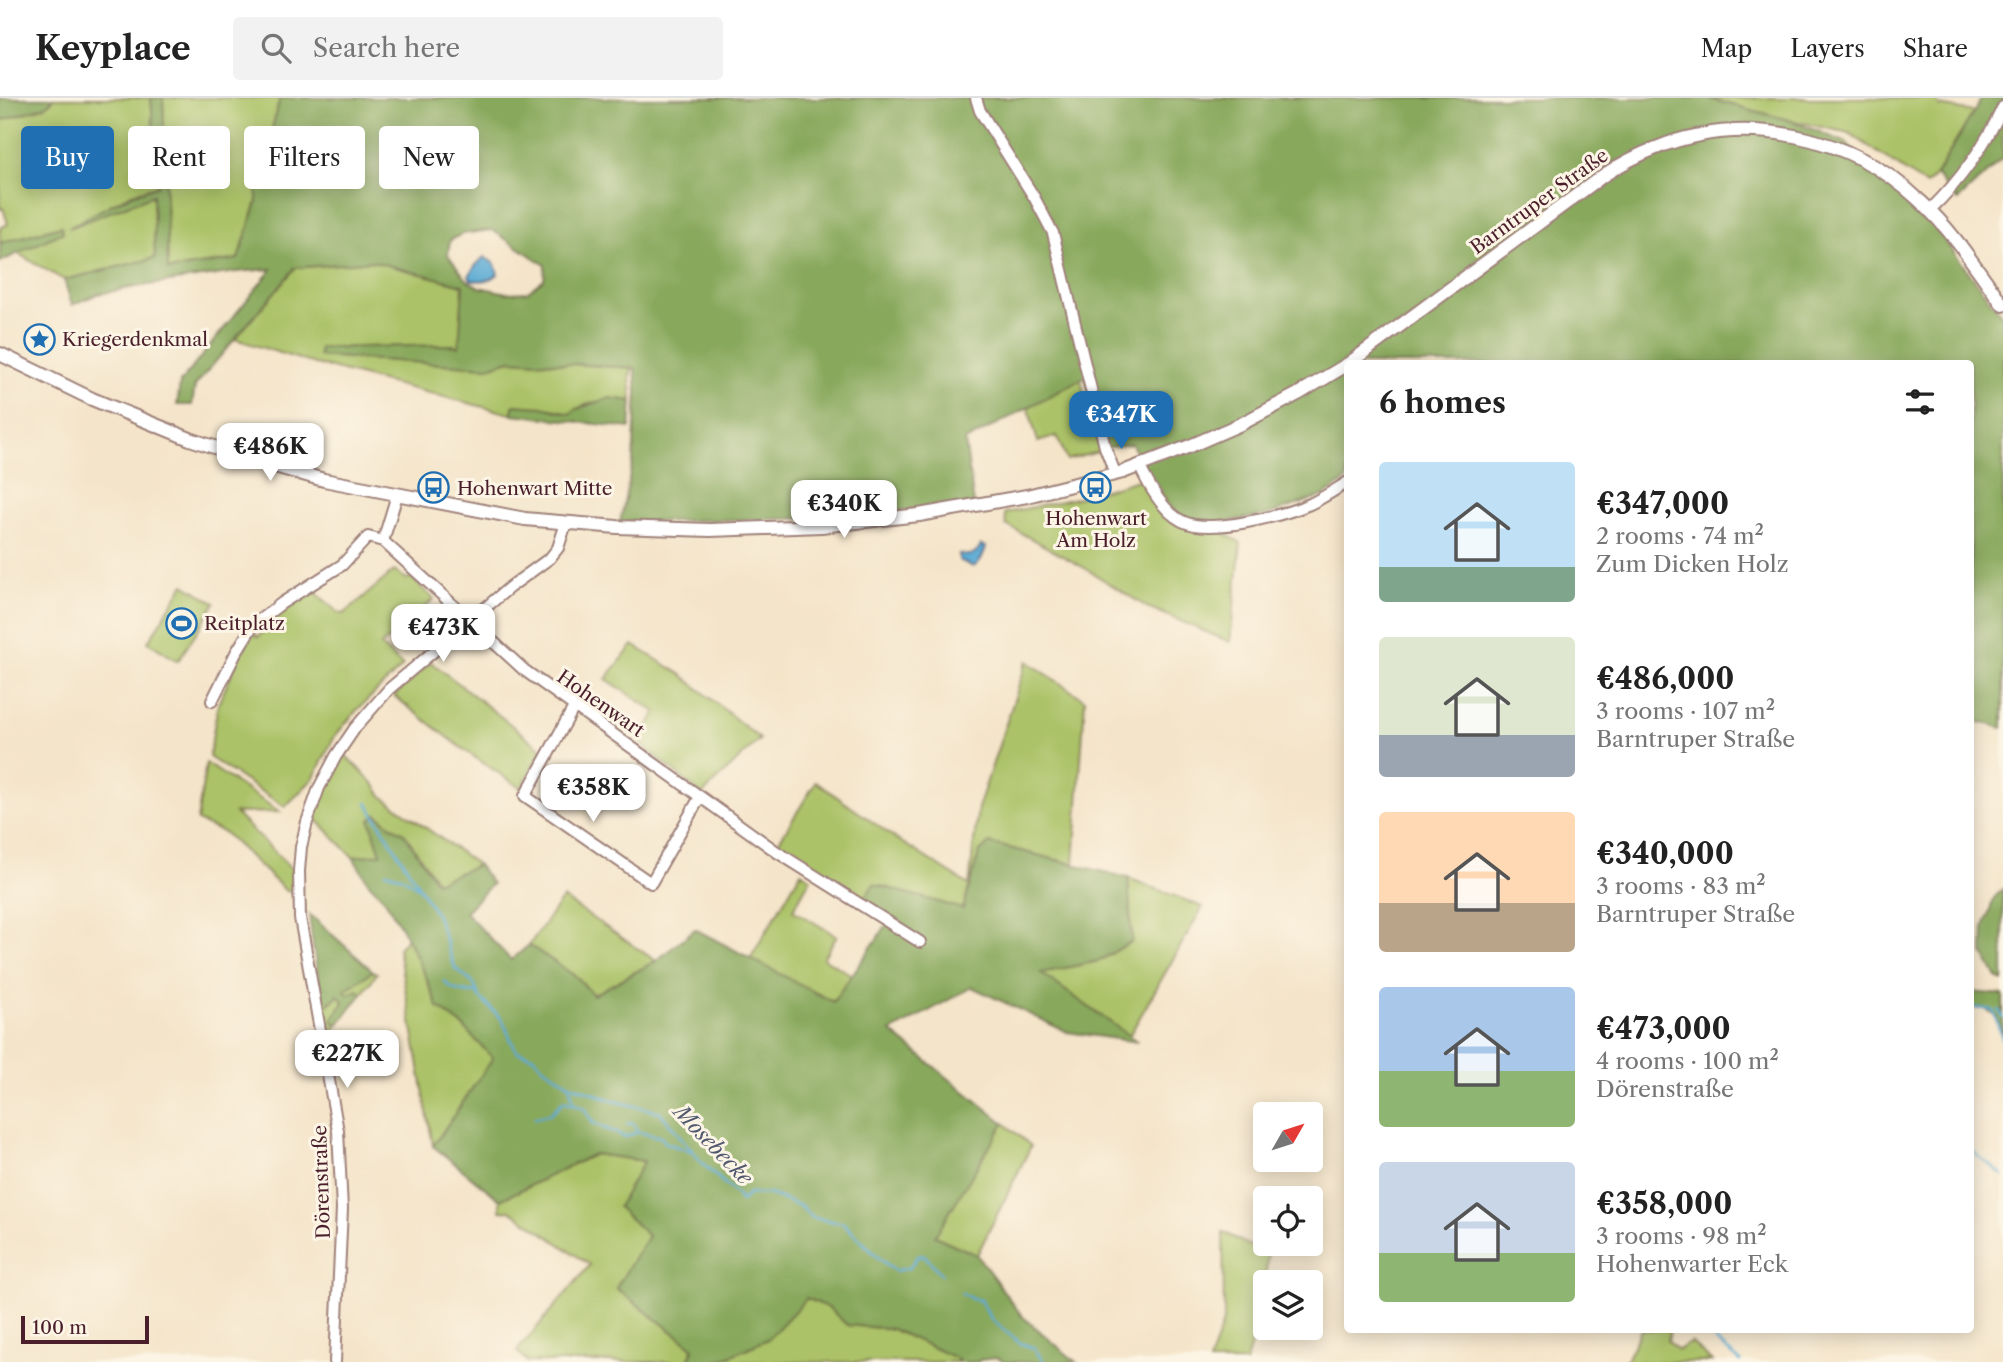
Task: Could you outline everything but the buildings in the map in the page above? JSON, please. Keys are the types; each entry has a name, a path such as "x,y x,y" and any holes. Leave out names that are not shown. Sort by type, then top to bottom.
{"main road":[{"name":"Barntruper Straße","path":"1353,360 1591,184 1638,155 1683,139 1721,133 1778,133 1812,140 1843,150 1873,165 1898,182 1930,210 1956,240 2003,305"},
{"name":"Barntruper Straße","path":"0,354 92,399 190,439 286,470 397,495 525,519 710,530 784,528 919,515 1001,501 1115,473 1190,446 1243,423 1344,366"}],"street":[{"path":"976,98 980,111 1034,197 1053,233 1105,447 1115,473"},
{"path":"1930,210 1986,141 2003,107"},
{"path":"1139,465 1172,514 1186,523 1210,526 1252,521 1293,510 1324,497 1344,484"},
{"path":"212,701 243,641 260,619 342,565 368,537 383,541 397,495"},
{"name":"Dörenstraße","path":"335,1362 342,1209 338,1131 300,918 301,847 309,815 319,788 336,756 355,728 389,689 470,620 550,558 558,548 566,523"},
{"name":"Hohenwart","path":"383,541 524,670 776,852 920,942"},
{"path":"574,707 525,796 651,883 700,797"}],"green space":[{"path":"0,98 54,98 46,106 0,121"},
{"path":"54,98 151,98 153,126 128,126 128,189 146,189 129,195 74,225 153,195 155,258 64,280 17,253 63,232 61,226 0,243 0,228 8,224 3,208 0,209 0,121 46,106"},
{"path":"151,98 163,98 164,126 153,126"},
{"path":"163,98 280,98 273,126 244,126 244,189 257,189 257,202 238,259 168,270 166,189 230,189 230,126 164,126"},
{"path":"280,98 1706,98 1789,120 1845,142 1923,212 2003,317 2003,728 1974,721 1974,360 1344,360 1344,482 1323,496 1267,515 1211,524 1177,515 1145,473 1132,444 1104,448 1085,377 965,441 974,504 823,518 620,522 633,461 637,392 635,368 510,360 488,367 319,356 320,348 459,347 463,285 372,261 295,268 195,386 192,405 177,405 180,383 272,269 135,287 98,294 72,305 64,280 155,258 153,195 69,228 148,189 166,189 168,270 238,259 257,202 257,189 365,189 365,126 273,126","holes":["492,230 545,265 544,279 527,292 507,293 479,287 468,281 448,255 450,240 462,234"]},
{"path":"1706,98 1929,98 1937,99 1939,106 1974,112 1936,175 1926,185 1849,133"},
{"path":"1982,98 2003,98 2003,158 1957,201 1936,175"},
{"path":"61,226 63,232 0,262 0,243"},
{"path":"372,261 463,285 460,348 453,345 320,348 319,356 488,367 510,360 633,368 630,375 632,401 600,401 570,414 514,405 511,414 315,364 235,339 295,268"},
{"path":"1081,379 1102,451 1067,460 1057,436 1038,442 1028,407"},
{"path":"610,398 632,401 630,428 511,414 514,405 543,407 570,414 576,409"},
{"path":"1141,479 1241,543 1230,642 1147,607 1083,567 1006,525 1005,513 1081,497"},
{"path":"394,571 407,579 410,577 434,599 381,646 403,666 356,711 335,736 313,779 285,807 209,757 218,704 242,650 254,633 258,637 265,629 261,624 313,590 339,613 344,614"},
{"name":"Reitplatz","path":"184,584 215,603 178,661 148,642"},
{"path":"633,645 682,675 760,739 702,795 639,742 656,712 606,679"},
{"path":"1027,661 1085,700 1074,864 989,843 979,853 963,909 874,885 862,901 776,846 816,782 895,838 969,885 978,808"},
{"path":"431,662 542,749 521,788 467,752 394,696"},
{"path":"344,754 383,797 478,865 437,882 404,833 377,814 371,820 381,854 353,857 314,817 326,784"},
{"path":"206,763 280,812 235,813 292,869 292,892 286,891 225,833 197,821"},
{"path":"376,814 404,833 436,882 478,865 492,884 465,912 511,960 529,945 578,978 593,995 656,961 695,929 833,1002 888,923 862,901 874,884 963,909 979,853 989,843 1128,878 1132,941 1099,961 1041,973 1138,1042 1067,1032 972,987 891,1032 1004,1123 935,1236 977,1255 1022,1316 1076,1362 1004,1362 997,1358 957,1362 958,1359 892,1329 847,1325 829,1308 807,1298 768,1339 716,1362 687,1362 694,1348 616,1288 648,1236 618,1207 644,1161 594,1154 500,1200 433,1146 493,1058 461,1024 438,1007 407,938 385,900 368,882 353,857 381,854 370,820"},
{"path":"801,872 811,878 793,910 837,936 823,958 852,975 833,1002 750,959"},
{"path":"1128,878 1203,907 1129,1036 1040,973 1099,961 1132,941"},
{"path":"2003,889 2003,981 1997,978 1983,953 1984,927 1994,898"},
{"path":"563,898 656,961 593,995 578,978 529,945"},
{"path":"309,914 373,971 345,990 348,994 358,990 362,994 337,1026 332,1020 344,1002 338,995 324,1008"},
{"path":"407,938 438,1007 461,1024 493,1058 433,1146 398,948"},
{"path":"373,971 377,973 362,994 358,990 348,994 345,990"},
{"path":"1974,992 2003,995 2003,1035 1996,1016 1985,1009 1974,1008"},
{"path":"339,995 345,1002 332,1020 337,1026 330,1037 324,1008"},
{"path":"1004,1123 1031,1146 977,1255 934,1236"},
{"path":"595,1154 644,1161 648,1236 616,1288 694,1348 687,1362 528,1362 517,1351 590,1265 510,1210 500,1211 500,1200"},
{"path":"1223,1232 1253,1247 1253,1256 1268,1256 1266,1270 1253,1270 1253,1337 1246,1362 1209,1362 1224,1319"},
{"path":"806,1298 829,1308 847,1325 892,1329 958,1359 957,1362 716,1362 768,1339"},
{"path":"1640,1333 1669,1333 1668,1341 1678,1350 1691,1342 1712,1362 1625,1362"}],"water":[{"path":"484,257 495,264 498,274 489,280 471,280 469,276"},
{"path":"981,545 986,547 976,565 973,567 959,560 959,554 972,554"}],"waterway":[{"name":"Mosebecke","path":"367,803 437,916 455,968 474,984 479,997 502,1019 516,1051 534,1057 543,1067 569,1084 614,1101 660,1112 703,1164 741,1201 749,1194 769,1194 800,1206 813,1218 843,1223 895,1271 909,1268 917,1257 924,1255 942,1275"},
{"path":"386,872 403,877 418,887"},
{"path":"444,981 463,992 478,993"},
{"path":"1974,1008 1993,1010 2003,1041"},
{"path":"1999,1010 2003,1018"},
{"path":"569,1084 574,1104 584,1108 593,1123 625,1137 638,1132 661,1137 666,1143 690,1151"},
{"path":"535,1118 550,1114 564,1101 574,1104"},
{"path":"627,1124 633,1123 638,1132"},
{"path":"1974,1152 2003,1175"},
{"name":"Mosebecke","path":"962,1293 980,1300 992,1320 1020,1343 1034,1348 1044,1362"},
{"path":"1709,1333 1741,1362"}],"place":[{"name":"Kriegerdenkmal","path":"39,339"},
{"name":"Hohenwart Am Holz","path":"1096,487"},
{"name":"Hohenwart Mitte","path":"434,488"},
{"name":"Reitplatz","path":"181,623"}]}
